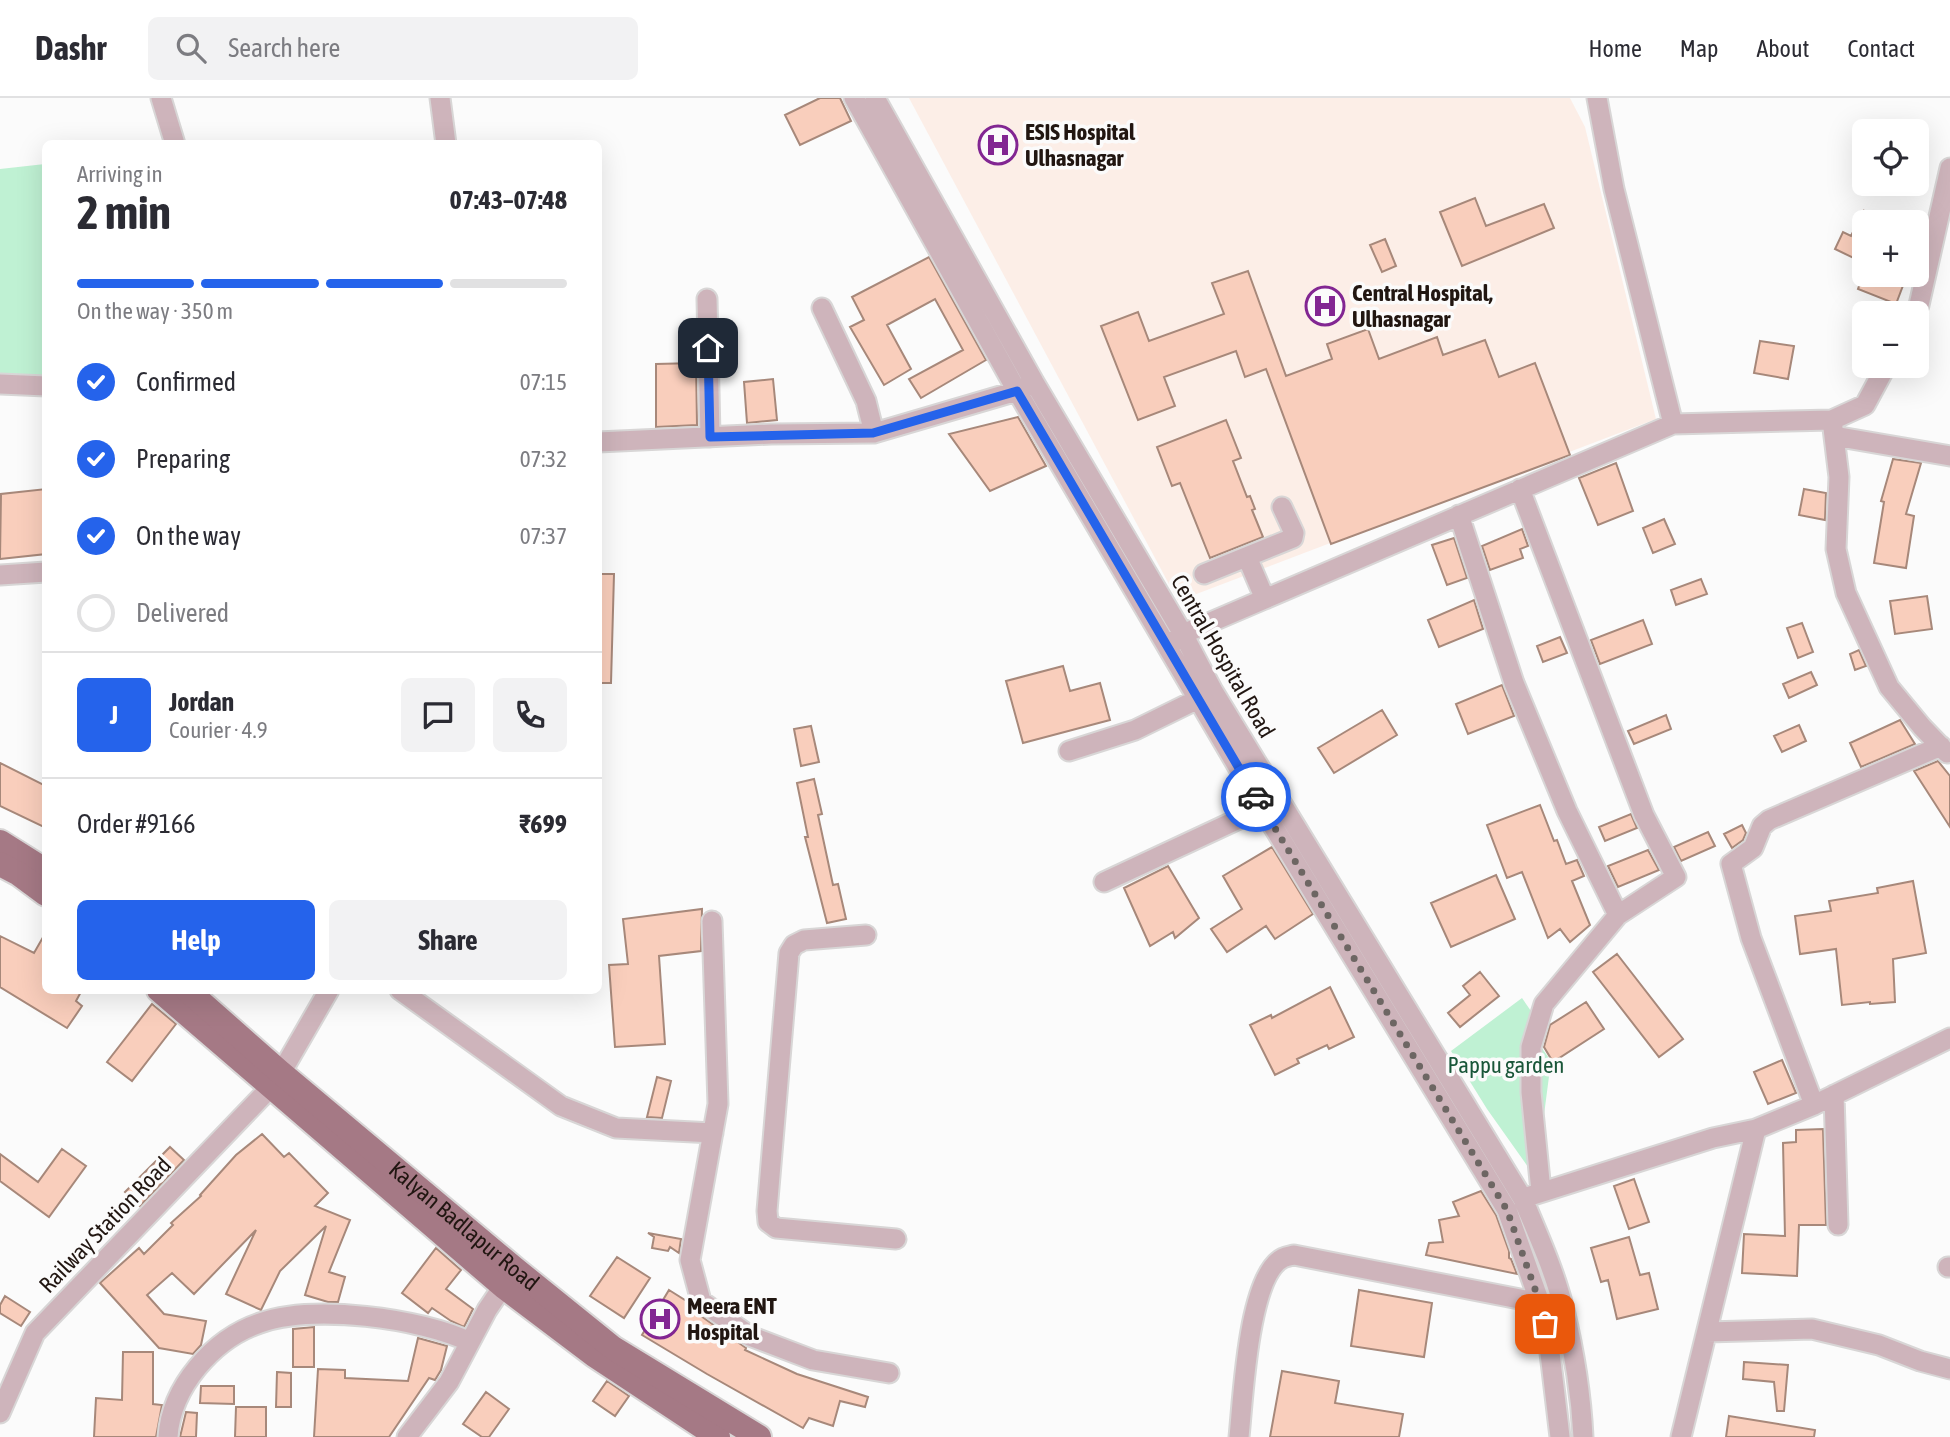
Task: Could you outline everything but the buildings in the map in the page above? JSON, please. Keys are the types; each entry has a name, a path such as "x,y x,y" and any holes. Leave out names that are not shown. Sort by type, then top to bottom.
{"main road":[{"path":"0,842 42,868"},
{"path":"0,864 42,891"},
{"name":"Kalyan Badlapur Road","path":"164,994 276,1081 509,1278 594,1355 718,1437"},
{"name":"Kalyan Badlapur Road","path":"191,994 276,1081"},
{"name":"Kalyan Badlapur Road","path":"509,1278 614,1348 759,1437"}],"street":[{"path":"161,98 174,140"},
{"path":"440,98 445,140"},
{"name":"Central Hospital Road","path":"854,98 1025,386 1184,634 1270,804 1507,1210 1540,1303 1549,1345 1560,1437"},
{"name":"Central Hospital Road","path":"875,98 1025,386 1198,699 1532,1195 1572,1349 1583,1437"},
{"path":"1597,98 1614,189 1674,424"},
{"path":"1921,301 1950,168"},
{"path":"707,299 710,437"},
{"path":"822,308 866,401 873,433"},
{"path":"1833,428 1866,405 1880,378"},
{"path":"0,384 42,387"},
{"path":"602,442 873,433 1025,386"},
{"path":"1166,645 1184,634 1674,424 1833,428 1950,456"},
{"path":"1814,1105 1751,938 1731,864 1753,848 1762,826 1769,820 1945,751 1889,687 1846,593 1836,549 1839,477 1833,428"},
{"path":"1520,489 1644,814 1676,877 1618,915 1544,1004 1531,1047 1532,1195"},
{"path":"1204,574 1293,538 1294,533 1282,507"},
{"path":"1459,515 1514,683 1567,811 1618,915"},
{"path":"1247,557 1265,599"},
{"path":"0,575 42,572"},
{"path":"1069,751 1135,730 1198,699"},
{"path":"1104,882 1270,804"},
{"path":"712,921 718,1104 690,1259 701,1301 750,1336 813,1360 889,1373"},
{"path":"866,935 804,940 794,945 789,953 768,1222 776,1228 896,1239"},
{"name":"Railway Station Road","path":"0,1413 35,1333 276,1081 327,994"},
{"path":"423,997 561,1106 616,1128 713,1133"},
{"path":"1507,1210 1532,1195 1713,1138 1756,1129 1814,1105 1950,1038"},
{"path":"1834,1095 1838,1225"},
{"path":"1681,1437 1756,1129"},
{"path":"1239,1437 1250,1334 1262,1287 1282,1258 1294,1255 1540,1303"},
{"path":"407,1437 449,1382 509,1278"},
{"path":"167,1437 169,1418 180,1390 198,1366 230,1339 259,1323 288,1316 372,1318 416,1324 451,1333 470,1342"},
{"path":"1707,1332 1812,1329 1879,1345 1950,1369"}],"shaded area":[{"name":"Central Hospital, Ulhasnagar","path":"909,98 1570,98 1585,127 1656,419 1178,601"}],"green space":[{"path":"42,164 42,382 0,378 0,169"},
{"name":"Pappu garden","path":"1522,998 1542,1027 1532,1034 1551,1061 1541,1138 1531,1171 1487,1109 1451,1051"}],"way so far":[{"path":"1256,797 1507,1210 1545,1324"}],"place":[{"name":"ESIS Hospital Ulhasnagar","path":"998,145"},
{"name":"Central Hospital, Ulhasnagar","path":"1325,306"},
{"name":"Meera ENT Hospital","path":"660,1319"}],"route":[{"path":"708,348 710,437 873,433 1017,391 1256,797"}]}
